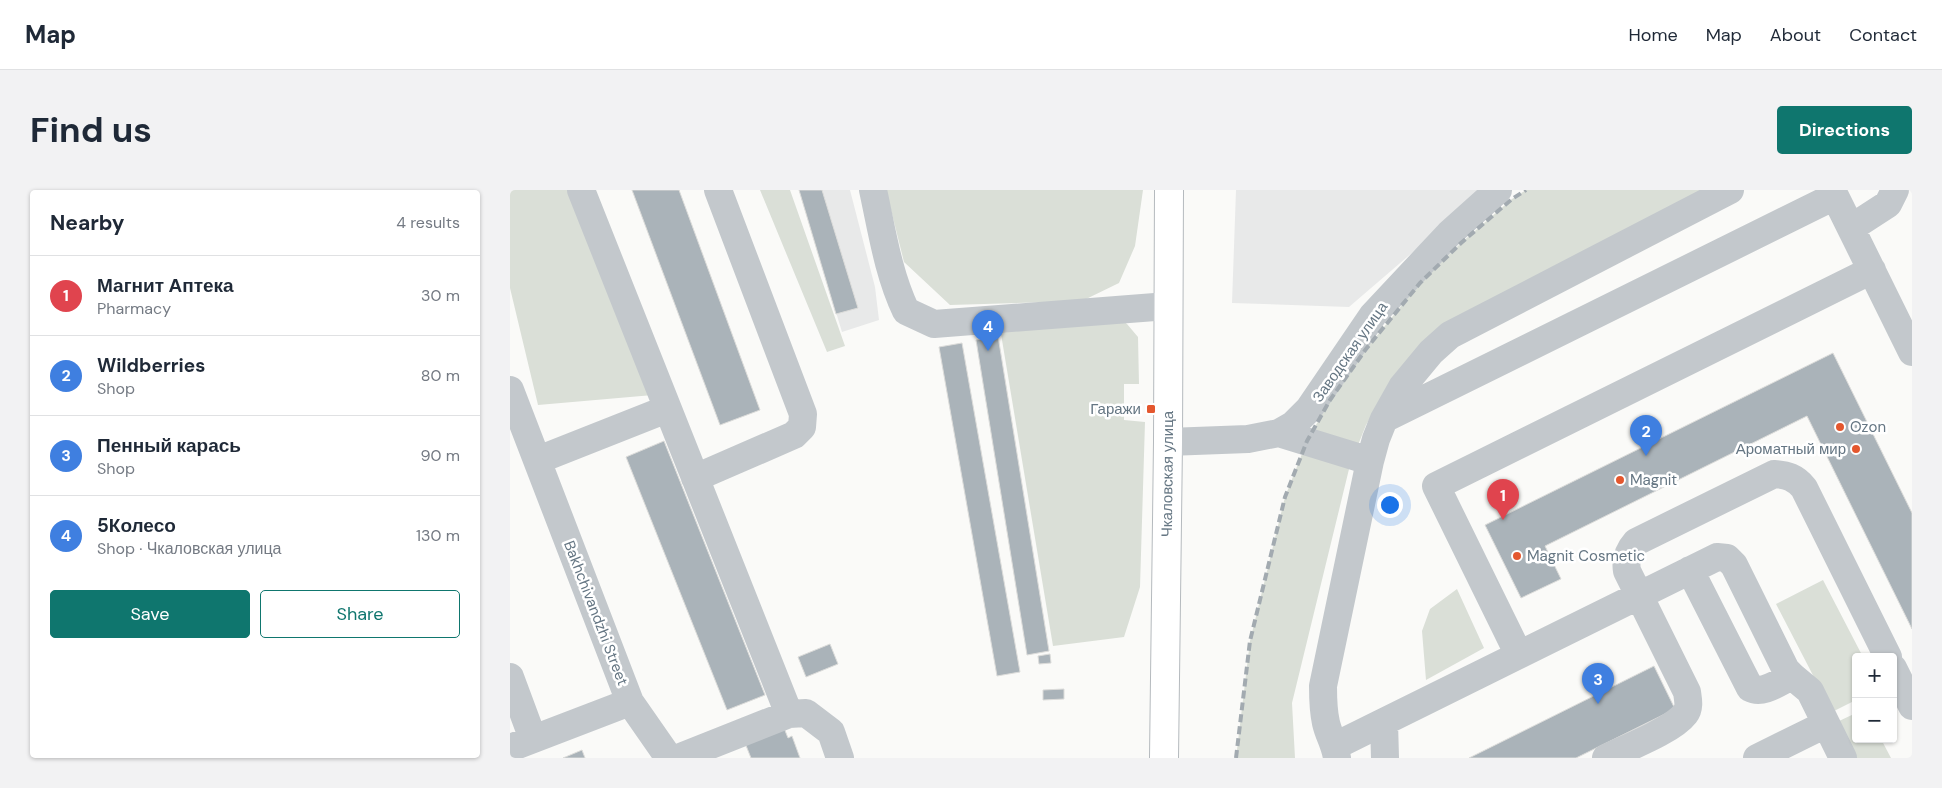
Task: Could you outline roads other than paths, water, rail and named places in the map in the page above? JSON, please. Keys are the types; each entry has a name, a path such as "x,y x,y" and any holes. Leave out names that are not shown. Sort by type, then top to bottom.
{"main road":[{"name":"Чкаловская улица","path":"1164,758 1169,190"}],"street":[{"path":"581,190 789,714"},
{"path":"695,478 794,435 802,427 803,414 718,190"},
{"path":"873,190 898,296 906,311 934,324 1168,306"},
{"name":"Заводская улица","path":"1168,442 1248,439 1279,433 1293,425 1309,409 1373,315 1449,234 1498,190"},
{"path":"1730,190 1450,336 1415,369 1402,387 1384,419 1370,461 1323,686 1323,706 1336,752 1384,722 1717,557 1731,560 1786,670 1810,690 1843,758"},
{"path":"1851,228 1888,204 1895,190"},
{"path":"1384,419 1834,193 1912,352"},
{"path":"1519,655 1436,486 1872,270"},
{"name":"Bakhchivandzhi Street","path":"510,390 630,702 669,758"},
{"path":"538,460 667,409"},
{"path":"1279,433 1370,461"},
{"path":"1606,758 1672,725 1685,714 1689,703 1687,692 1627,571 1626,563 1630,548 1636,542 1774,474 1788,475 1797,480 1804,488 1886,653"},
{"path":"1690,570 1750,688 1758,691 1765,690 1792,676"},
{"path":"1897,676 1912,706"},
{"path":"510,677 522,744 630,702"},
{"path":"678,758 789,714 806,713 831,732 840,758"},
{"path":"1384,722 1385,758"},
{"path":"1757,758 1826,724"}],"railway":[{"path":"1236,758 1250,641 1285,497 1307,441 1330,400 1366,349 1420,283 1461,243 1512,199 1526,190"}],"place":[{"name":"5Колесо","path":"988,351"},
{"name":"Гаражи","path":"1151,409"},
{"name":"Ozon","path":"1840,427"},
{"name":"Ароматный мир","path":"1856,449"},
{"name":"Wildberries","path":"1646,456"},
{"name":"Magnit","path":"1620,480"},
{"name":"Магнит Аптека","path":"1503,520"},
{"name":"Magnit Cosmetic","path":"1517,556"},
{"name":"Пенный карась","path":"1598,704"}]}
